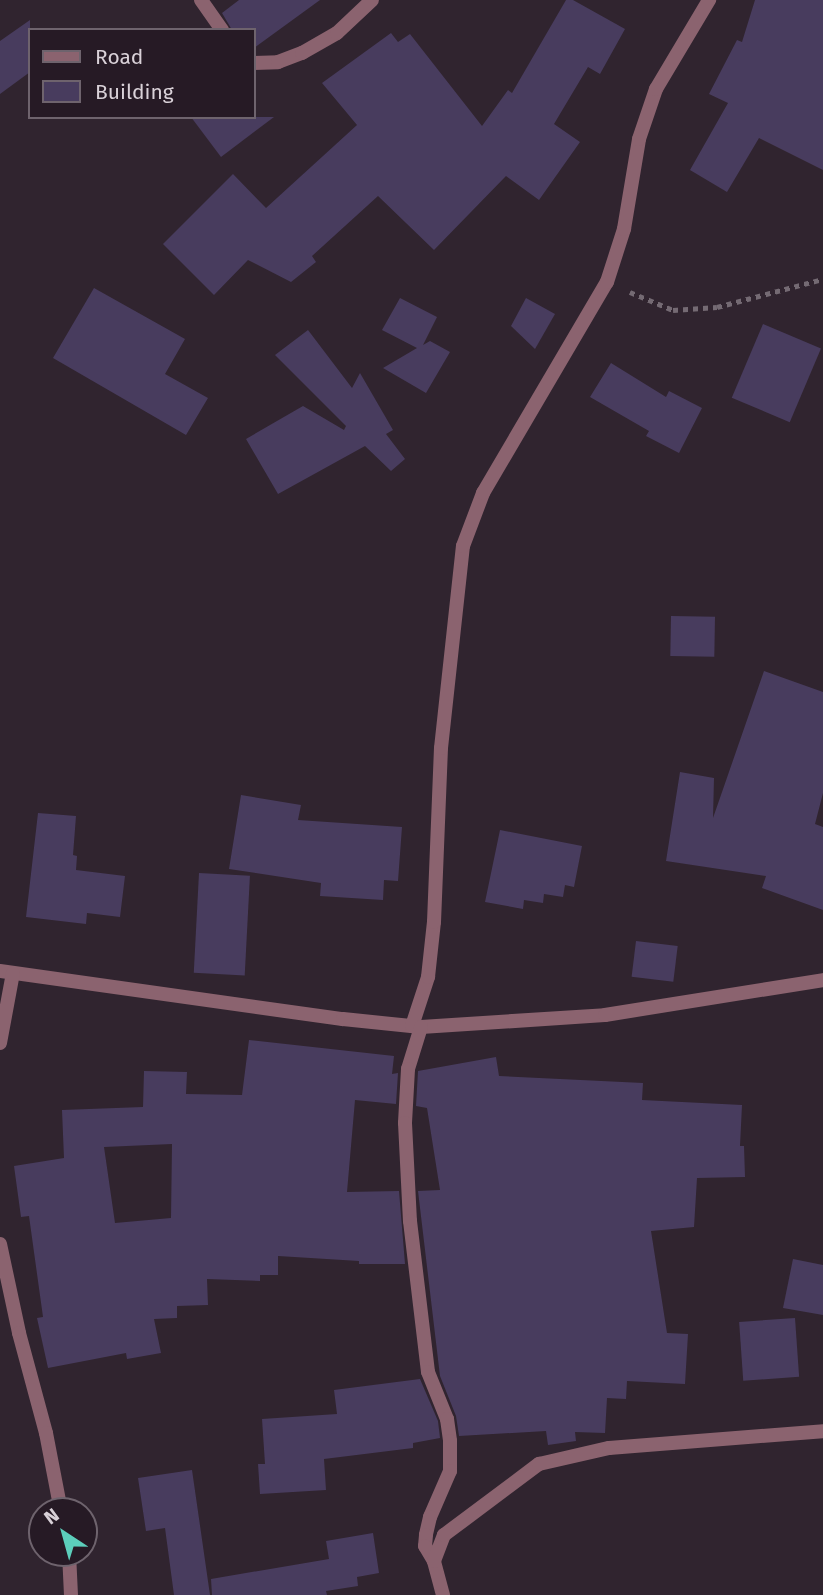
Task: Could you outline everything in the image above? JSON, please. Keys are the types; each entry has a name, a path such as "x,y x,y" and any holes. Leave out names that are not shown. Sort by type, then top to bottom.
{"street":[{"path":"201,0 221,28"},
{"path":"256,63 278,62 302,53 337,33 372,0"},
{"path":"443,1595 433,1561 425,1546 430,1517 450,1471 450,1441 447,1419 428,1372 410,1221 405,1110 408,1069 428,977 435,922 441,748 463,546 483,493 607,282 624,229 639,139 656,89 709,0"},
{"path":"0,1043 7,972 416,1026 606,1015 823,980"},
{"path":"0,1244 19,1333 46,1433 58,1497"},
{"path":"433,1561 444,1535 539,1464 609,1448 823,1432"},
{"path":"70,1567 71,1595"}],"path":[{"path":"607,282 673,310 718,307 823,279"}],"building":[{"path":"239,0 320,0 256,47 256,28 231,28 222,13"},
{"path":"566,0 573,0 625,29 600,74 588,67 554,124 580,142 539,200 506,176 434,250 378,196 312,256 316,262 291,282 248,260 214,295 163,244 233,174 266,208 357,125 322,83 391,33 398,42 410,34 482,126 508,90 512,93"},
{"path":"755,0 823,0 823,170 759,138 727,192 690,170 728,103 709,94 737,40 742,42"},
{"path":"30,20 28,73 0,94 0,41"},
{"path":"274,117 221,157 192,119"},
{"path":"94,288 185,339 165,374 208,398 186,435 53,358"},
{"path":"400,298 437,317 423,345 430,341 450,352 426,393 383,368 417,348 382,330"},
{"path":"526,298 555,314 535,349 511,326"},
{"path":"763,324 821,349 790,422 732,398"},
{"path":"308,330 352,388 360,373 393,430 386,434 405,459 391,471 365,446 278,494 246,439 303,406 344,430 346,426 275,355"},
{"path":"611,363 666,397 669,391 702,408 679,453 646,436 649,431 590,397"},
{"path":"671,616 715,617 714,657 670,656"},
{"path":"764,671 823,692 823,793 815,824 823,827 823,910 762,888 766,876 666,861 680,772 714,778 713,818"},
{"path":"241,795 301,805 298,820 402,827 398,881 384,880 383,900 320,896 321,883 229,869"},
{"path":"38,813 76,816 73,855 77,856 76,870 125,876 120,917 87,913 86,924 26,917"},
{"path":"500,830 582,846 574,887 565,885 563,897 544,894 543,903 524,900 523,909 485,902"},
{"path":"199,873 250,876 245,976 194,973"},
{"path":"636,941 678,946 673,982 632,977"},
{"path":"249,1040 394,1056 392,1074 398,1073 396,1104 355,1100 347,1192 399,1191 405,1264 359,1264 359,1261 278,1256 278,1275 260,1275 260,1281 207,1279 208,1305 177,1306 177,1318 154,1319 161,1353 127,1359 126,1353 48,1368 37,1318 43,1317 29,1216 21,1217 14,1166 64,1158 62,1110 143,1107 144,1071 187,1072 186,1094 242,1095","holes":["172,1144 171,1218 115,1223 104,1147"]},
{"path":"496,1057 499,1076 643,1083 642,1100 742,1105 740,1146 744,1146 745,1177 697,1178 694,1227 651,1231 667,1333 688,1334 685,1384 627,1381 626,1399 607,1398 605,1433 575,1432 576,1441 548,1445 546,1431 459,1436 456,1416 440,1376 418,1191 440,1190 427,1108 416,1106 418,1071"},
{"path":"793,1259 823,1265 823,1315 783,1308"},
{"path":"795,1318 799,1377 743,1381 739,1322"},
{"path":"420,1379 438,1421 440,1438 413,1443 413,1448 324,1459 326,1490 260,1494 258,1464 265,1464 262,1419 337,1414 334,1390"},
{"path":"192,1470 210,1595 174,1595 165,1528 146,1531 138,1478"},
{"path":"373,1533 379,1573 357,1577 358,1586 326,1591 327,1595 212,1595 211,1579 329,1559 326,1541"}]}
